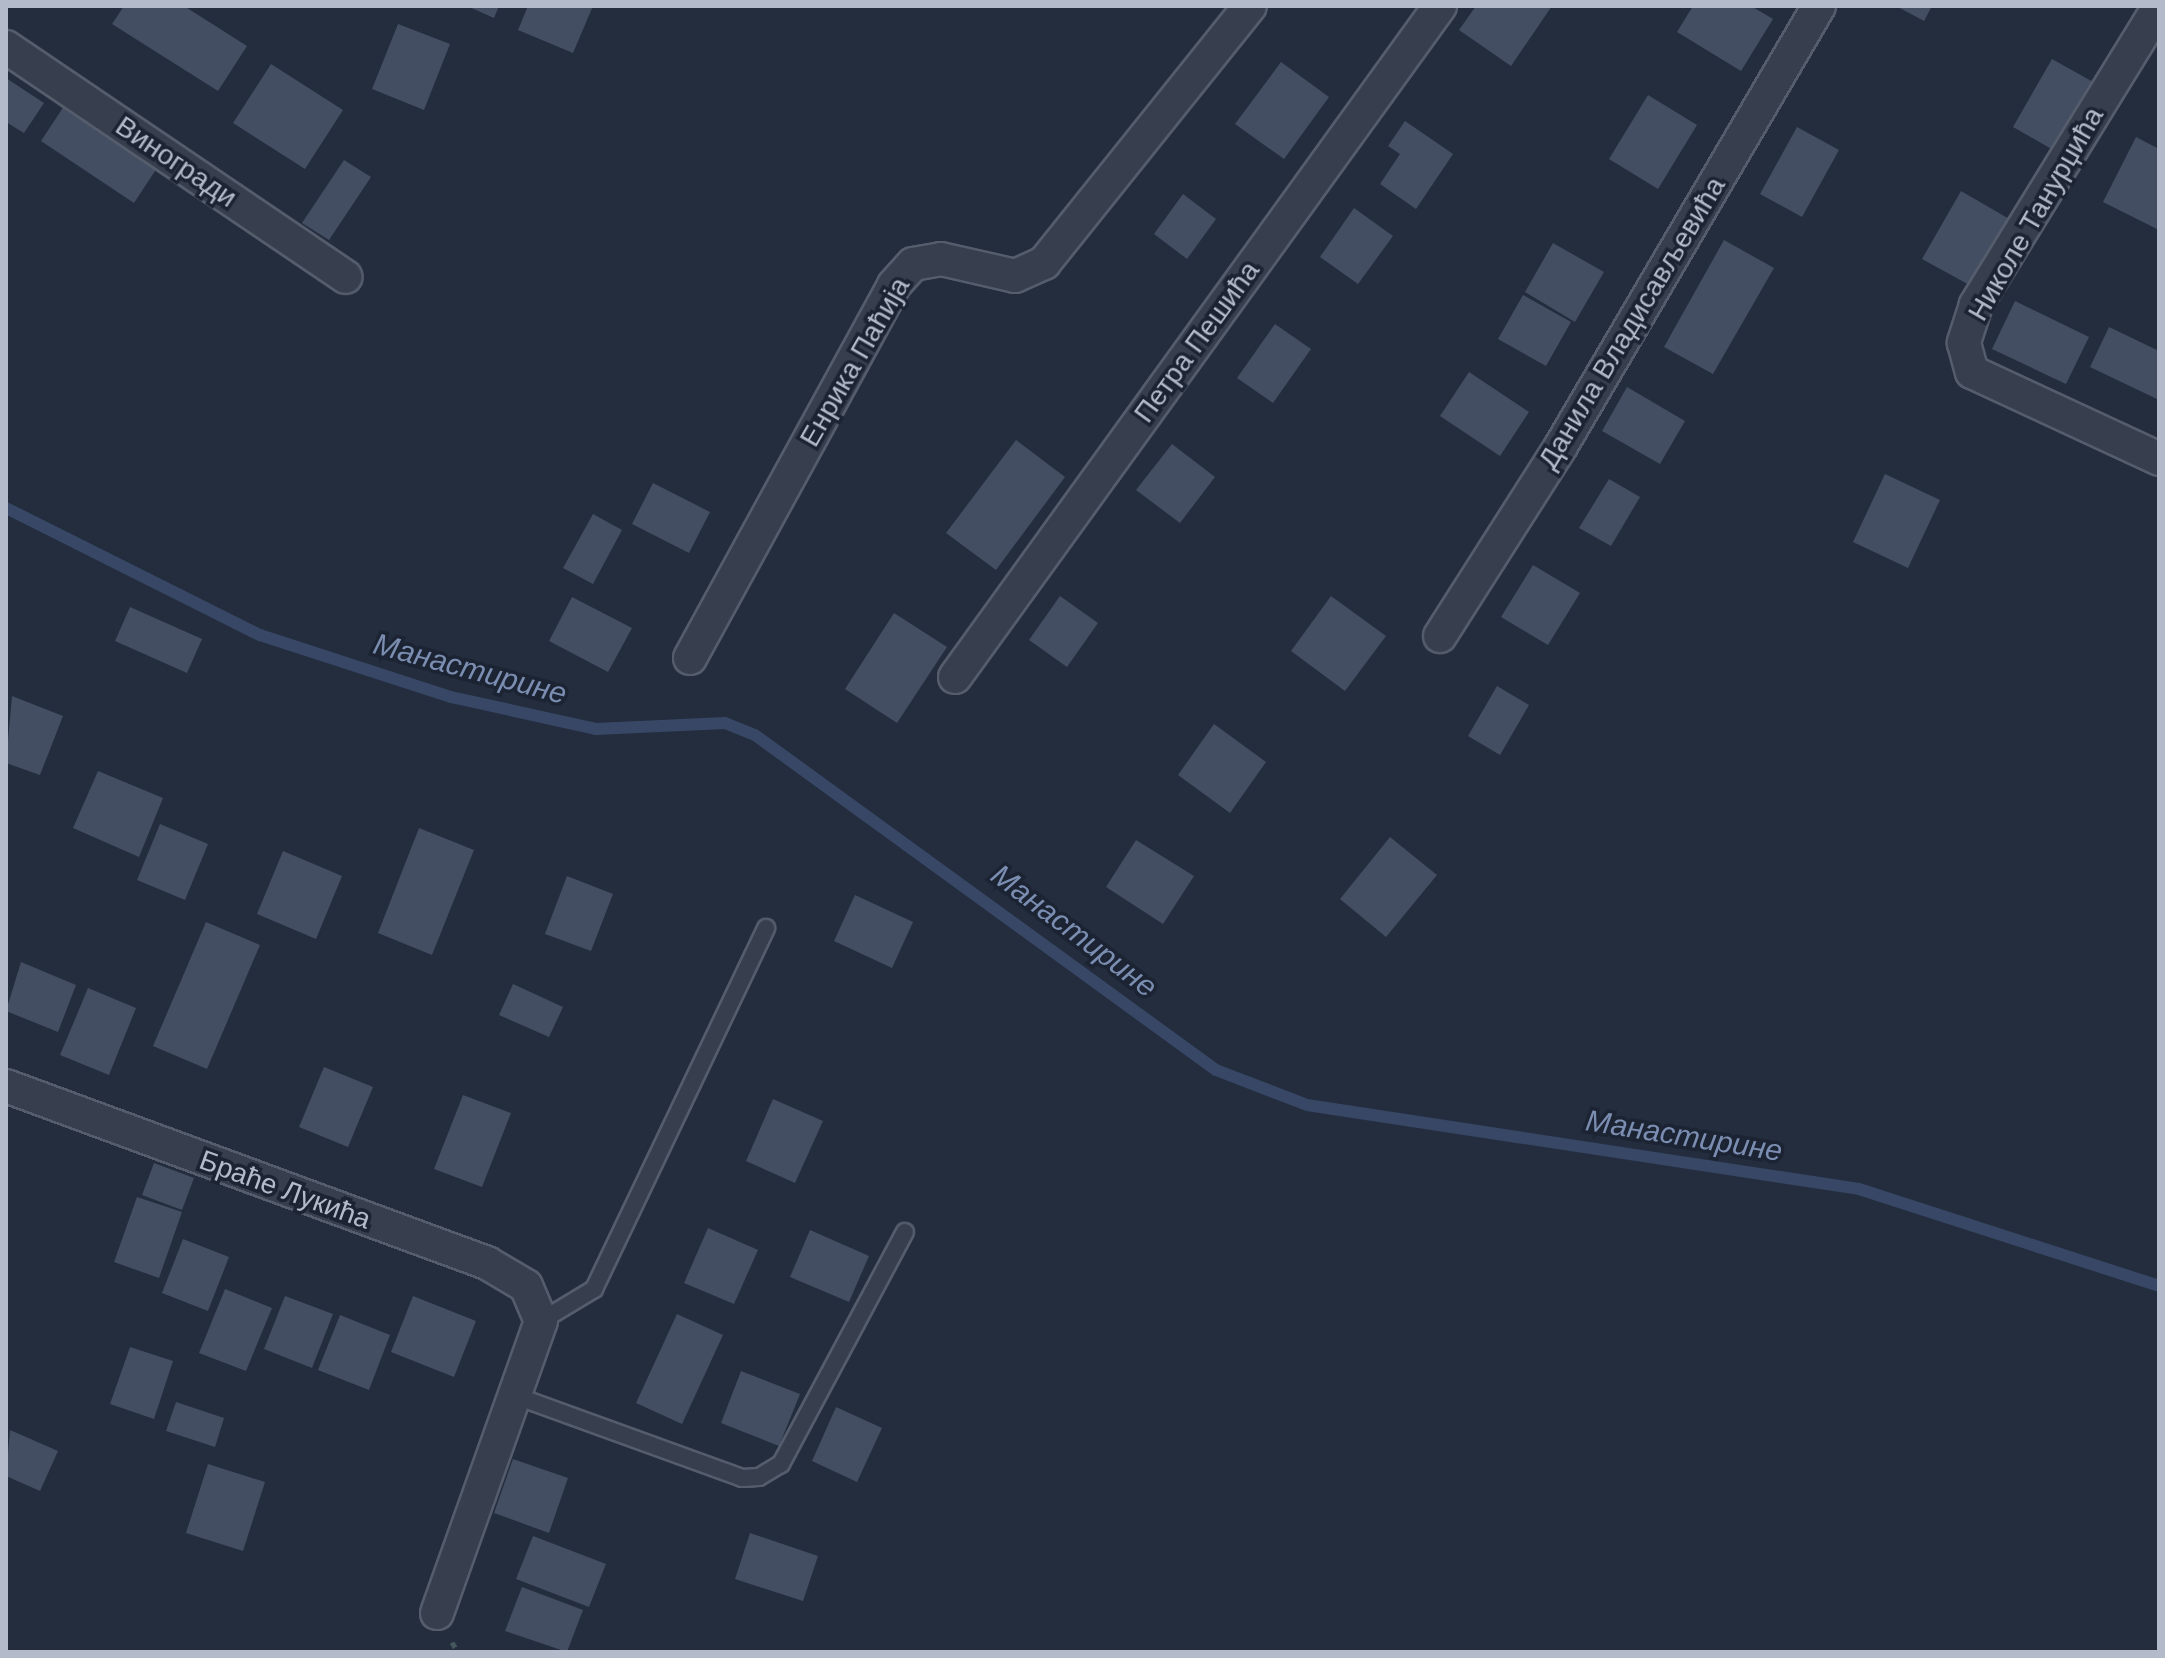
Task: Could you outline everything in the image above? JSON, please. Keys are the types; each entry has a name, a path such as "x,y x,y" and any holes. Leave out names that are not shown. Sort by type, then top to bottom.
{"street":[{"name":"Енрика Паћија","path":"690,658 894,285 913,264 941,259 1015,276 1044,263 1250,6"},
{"name":"Петра Пешића","path":"955,677 1440,6"},
{"name":"Данила Владисављевића","path":"1440,636 1561,446 1819,6"},
{"name":"Николе Танурџића","path":"2159,7 1976,305 1964,343 1972,372 2159,459"},
{"name":"Виногради","path":"6,47 346,277"},
{"name":"Браће Лукића","path":"6,1086 487,1263 526,1286 541,1321"},
{"path":"437,1613 541,1321"}],"lane":[{"path":"541,1321 594,1289 766,928"},
{"path":"516,1396 742,1478 759,1477 781,1464 905,1232"}],"building":[{"path":"124,6 184,6 247,46 218,91 112,24"},
{"path":"467,6 499,6 494,18"},
{"path":"528,6 593,6 573,53 518,30"},
{"path":"1476,6 1552,6 1511,66 1459,30"},
{"path":"1693,6 1751,6 1773,19 1741,71 1677,32"},
{"path":"1896,6 1932,6 1924,21"},
{"path":"398,24 450,44 424,110 372,89"},
{"path":"2052,59 2095,83 2055,151 2013,127"},
{"path":"1281,62 1329,97 1284,159 1235,124"},
{"path":"271,64 343,110 305,169 233,123"},
{"path":"6,78 44,103 24,133 6,122"},
{"path":"1648,95 1697,125 1658,189 1609,159"},
{"path":"66,103 159,165 134,203 41,141"},
{"path":"1405,121 1453,154 1416,209 1380,184 1400,154 1388,146"},
{"path":"1797,127 1839,150 1802,217 1760,194"},
{"path":"2136,137 2159,149 2159,230 2103,202"},
{"path":"344,160 371,177 329,240 302,223"},
{"path":"1961,191 2011,220 1973,287 1922,259"},
{"path":"1183,194 1216,219 1187,259 1154,234"},
{"path":"1354,208 1393,236 1358,284 1320,257"},
{"path":"1724,240 1774,268 1713,374 1664,347"},
{"path":"1553,243 1604,272 1575,322 1525,292"},
{"path":"1523,295 1571,322 1546,366 1498,339"},
{"path":"2015,301 2089,337 2066,384 1992,349"},
{"path":"1275,324 1311,349 1273,403 1237,378"},
{"path":"2109,327 2159,351 2159,400 2090,367"},
{"path":"1469,372 1529,412 1500,456 1440,416"},
{"path":"1627,387 1685,421 1660,464 1602,431"},
{"path":"1016,440 1065,477 996,570 946,533"},
{"path":"1172,444 1215,477 1180,523 1136,490"},
{"path":"1885,474 1940,500 1908,568 1853,542"},
{"path":"1609,479 1640,497 1611,546 1579,528"},
{"path":"653,483 710,512 689,553 632,524"},
{"path":"593,514 622,530 593,584 563,568"},
{"path":"1533,565 1580,593 1548,645 1501,617"},
{"path":"1060,596 1098,623 1067,667 1029,640"},
{"path":"1331,596 1386,636 1345,691 1291,651"},
{"path":"572,597 632,628 608,672 549,641"},
{"path":"130,607 202,639 187,673 115,641"},
{"path":"894,613 947,647 897,723 845,689"},
{"path":"1497,686 1529,705 1500,755 1468,736"},
{"path":"12,696 63,716 40,775 6,763"},
{"path":"1214,724 1266,762 1230,813 1178,775"},
{"path":"98,771 163,798 139,857 73,828"},
{"path":"160,824 208,844 185,900 137,880"},
{"path":"419,828 474,850 432,955 378,933"},
{"path":"1390,837 1437,875 1386,937 1340,899"},
{"path":"1136,840 1194,876 1163,924 1106,887"},
{"path":"283,851 342,876 316,939 257,914"},
{"path":"567,876 613,894 591,951 545,934"},
{"path":"855,895 913,922 892,968 834,941"},
{"path":"206,922 260,945 207,1069 153,1046"},
{"path":"21,962 76,985 58,1032 6,1011"},
{"path":"513,984 563,1007 549,1037 499,1015"},
{"path":"88,988 136,1008 109,1075 60,1055"},
{"path":"324,1067 373,1087 348,1147 299,1127"},
{"path":"463,1095 511,1113 482,1187 434,1169"},
{"path":"773,1099 823,1121 795,1183 746,1161"},
{"path":"154,1163 194,1178 182,1210 142,1195"},
{"path":"137,1197 182,1212 159,1278 114,1262"},
{"path":"708,1228 758,1250 734,1304 684,1283"},
{"path":"810,1230 869,1256 849,1302 790,1277"},
{"path":"183,1239 229,1257 208,1311 162,1293"},
{"path":"225,1289 272,1308 246,1371 199,1353"},
{"path":"285,1296 333,1314 312,1368 264,1349"},
{"path":"413,1296 476,1321 454,1377 391,1352"},
{"path":"677,1314 723,1335 682,1424 636,1403"},
{"path":"340,1315 390,1335 369,1390 318,1370"},
{"path":"130,1347 173,1361 154,1419 110,1404"},
{"path":"741,1371 800,1394 779,1446 721,1423"},
{"path":"176,1402 224,1418 215,1447 166,1431"},
{"path":"836,1407 882,1428 857,1482 812,1461"},
{"path":"10,1430 58,1451 40,1491 6,1476"},
{"path":"513,1459 568,1478 549,1533 494,1513"},
{"path":"208,1464 265,1482 243,1551 186,1533"},
{"path":"750,1533 818,1556 803,1601 735,1579"},
{"path":"533,1536 606,1564 589,1607 516,1579"},
{"path":"522,1587 583,1610 567,1652 505,1631"}],"waterway":[{"name":"Манастирине","path":"6,508 260,635 451,697 596,729 725,723 755,735 1216,1070 1307,1105 1859,1189 2159,1286"}]}
